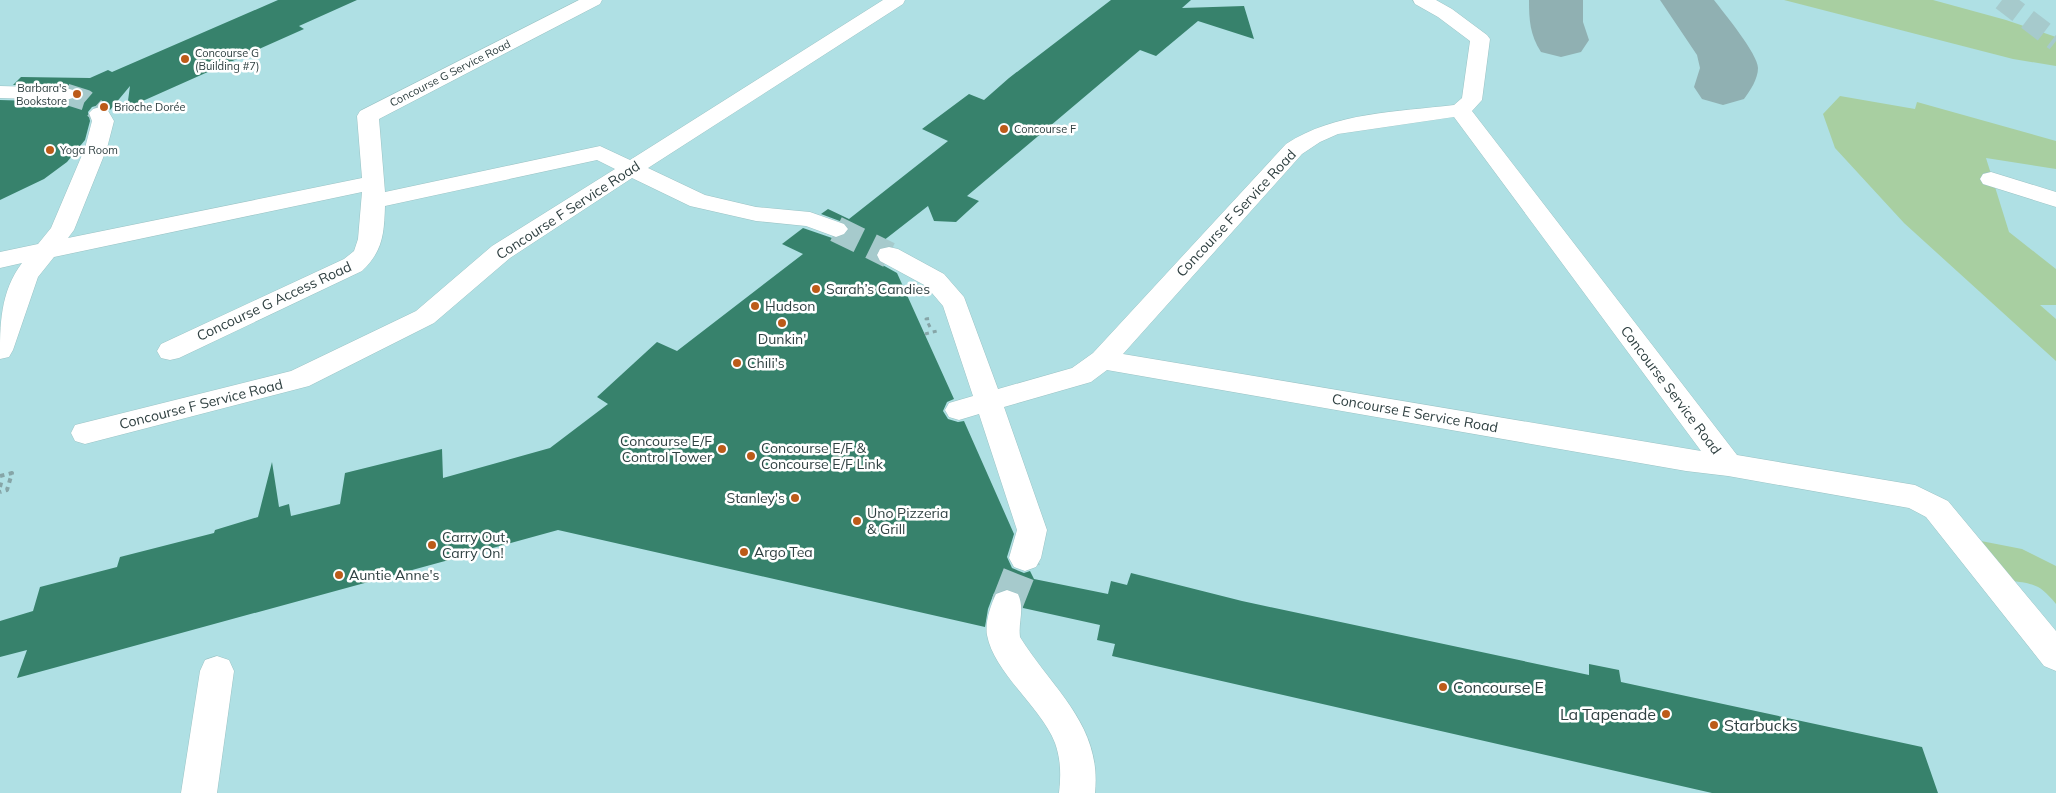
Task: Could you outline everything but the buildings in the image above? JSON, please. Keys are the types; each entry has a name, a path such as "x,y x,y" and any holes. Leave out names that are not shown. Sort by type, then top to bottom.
{"lane":[{"name":"Concourse G Service Road","path":"373,192 368,116 593,0"},
{"name":"Concourse F Service Road","path":"84,433 299,379 425,317 501,252 896,0"},
{"path":"1422,0 1445,13 1480,39 1472,100 1460,110"},
{"path":"0,92 55,92 66,94"},
{"name":"Concourse F Service Road","path":"959,410 1081,375 1102,360 1294,149 1312,137 1332,129 1357,124 1460,110"},
{"name":"Concourse Service Road","path":"1460,110 1728,465 1916,497 1937,508 2056,656"},
{"path":"0,350 26,275 62,230 96,148 103,122 100,113"},
{"path":"0,260 46,250 600,153 698,201 756,214 810,219 836,229"},
{"path":"1991,179 2056,200"},
{"name":"Concourse G Access Road","path":"170,351 352,265 366,254 372,233 373,192"},
{"path":"889,255 935,280 955,303 1032,530 1025,558"},
{"name":"Concourse E Service Road","path":"1102,360 1676,458 1728,465"},
{"path":"1007,604 1003,637 1014,656 1062,723 1077,750 1080,779 1078,793"},
{"path":"199,793 217,671"}],"path":[{"path":"0,487 1,477 12,473 7,490 0,492"}],"shaded area":[{"path":"0,0 2056,0 2056,793 0,793"}],"green space":[{"path":"1784,0 1933,0 2006,20 2056,37 2056,66 2013,59"},
{"path":"1840,96 1915,109 1917,102 2056,141 2056,169 1986,158 2009,232 2056,269 2056,305 2040,305 2056,319 2056,361 1904,223 1835,148 1823,114"},
{"path":"1981,541 2022,549 2056,566 2056,604 2046,593 2037,587 2013,581"}],"taxiway":[{"path":"1556,0 1556,22 1561,40"},
{"path":"1687,0 1725,55 1729,68 1723,87"}],"tunnel":[{"path":"2002,0 2056,41"},
{"path":"66,94 85,100 100,113"},
{"path":"836,229 889,255"},
{"path":"1007,604 1025,558"}],"place":[{"name":"Concourse G (Building #7)","path":"185,59"},
{"name":"Barbara's Bookstore","path":"77,94"},
{"name":"Brioche Dorée","path":"104,107"},
{"name":"Concourse F","path":"1004,129"},
{"name":"Yoga Room","path":"50,150"},
{"name":"Sarah’s Candies","path":"816,289"},
{"name":"Hudson","path":"755,306"},
{"name":"Dunkin'","path":"782,323"},
{"name":"Chili's","path":"737,363"},
{"name":"Concourse E/F Control Tower","path":"722,449"},
{"name":"Concourse E/F & Concourse E/F Link","path":"751,456"},
{"name":"Stanley's","path":"795,498"},
{"name":"Uno Pizzeria & Grill","path":"857,521"},
{"name":"Carry Out, Carry On!","path":"432,545"},
{"name":"Argo Tea","path":"744,552"},
{"name":"Auntie Anne's","path":"339,575"},
{"name":"Concourse E","path":"1443,687"},
{"name":"La Tapenade","path":"1666,714"},
{"name":"Starbucks","path":"1714,725"}]}
